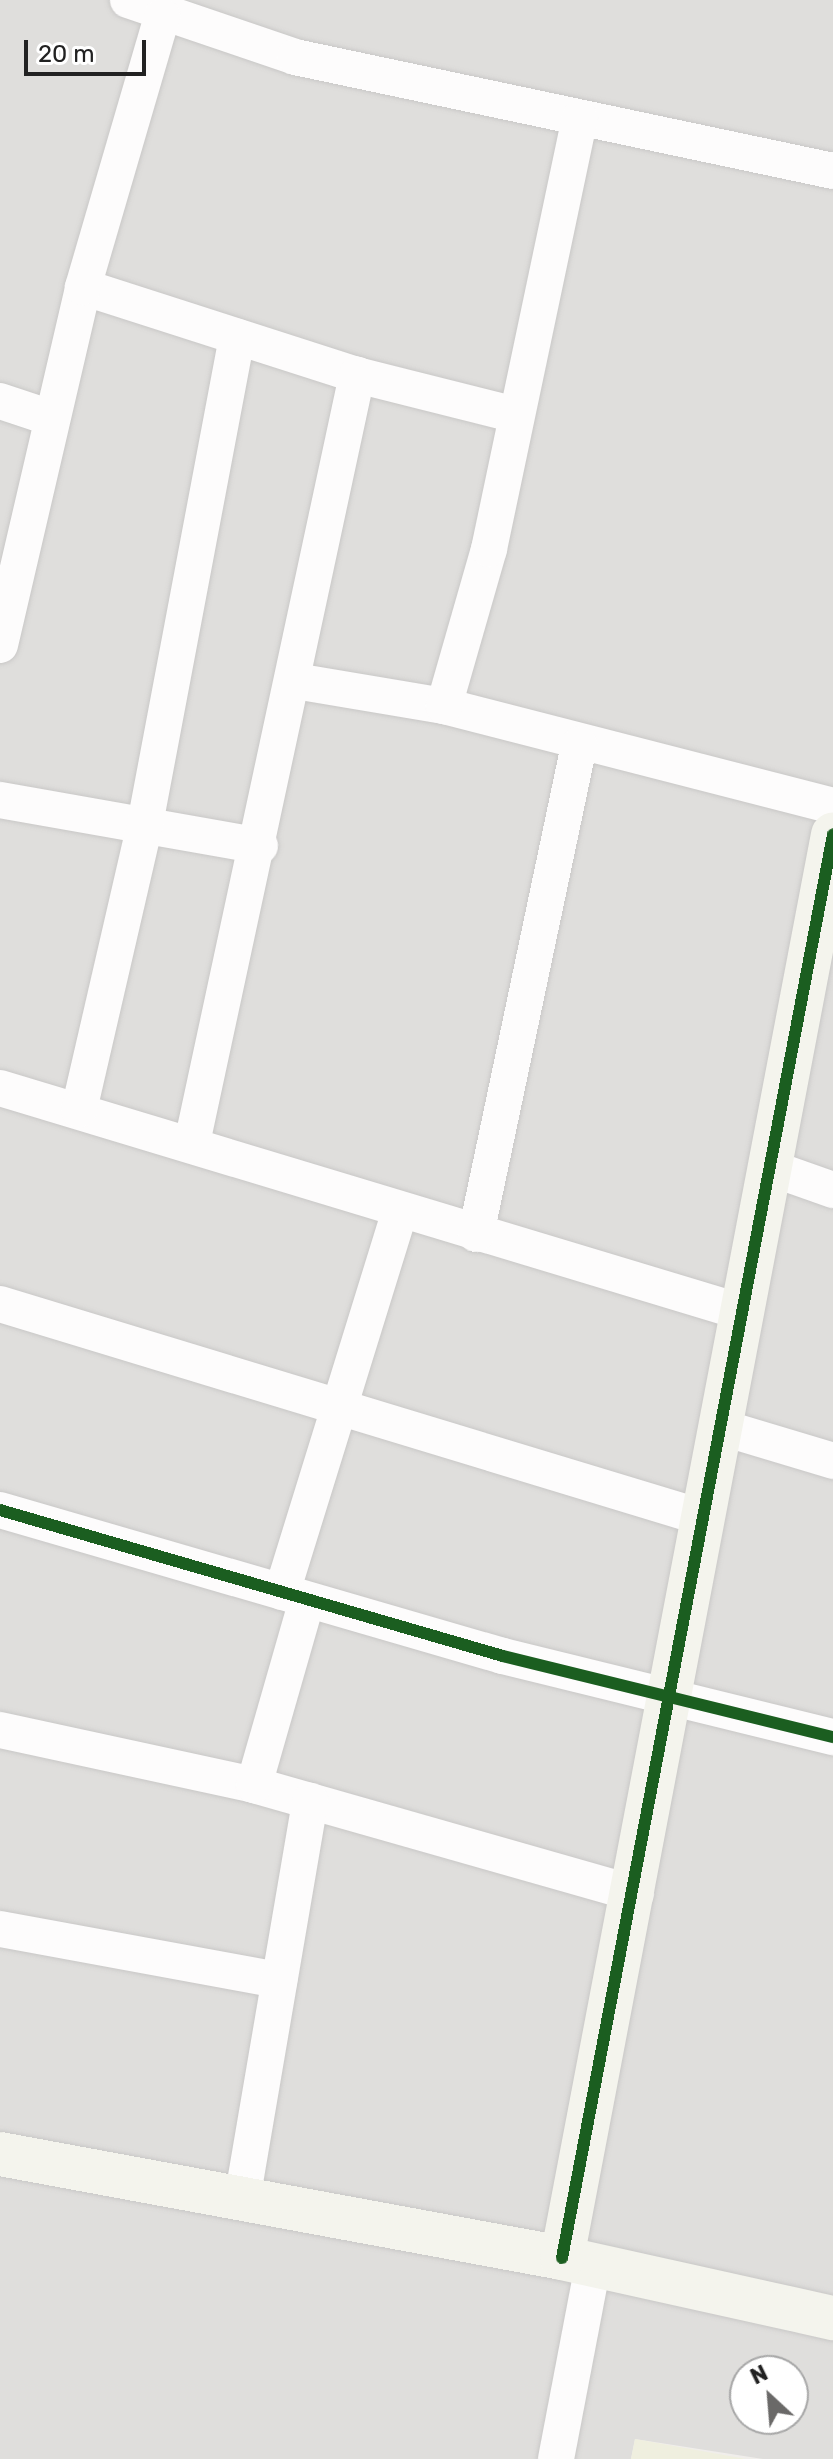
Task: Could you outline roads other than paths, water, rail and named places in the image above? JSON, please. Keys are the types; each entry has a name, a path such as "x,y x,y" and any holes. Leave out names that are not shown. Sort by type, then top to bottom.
{"street":[{"path":"128,0 162,16 295,57 833,171"},
{"path":"0,645 83,287 162,16"},
{"path":"444,706 489,549 580,119"},
{"path":"83,287 357,375 516,415"},
{"path":"79,1110 145,824 237,337"},
{"path":"192,1143 260,846 357,375"},
{"path":"0,401 51,418"},
{"path":"295,681 444,706 579,745 833,806"},
{"path":"476,1234 579,745"},
{"path":"0,800 260,846"},
{"path":"556,2459 578,2261 636,1894 720,1427 745,1313 768,1167 822,954 833,835"},
{"path":"0,1088 192,1143 476,1234 745,1313"},
{"path":"768,1167 833,1190"},
{"path":"254,1785 341,1406 400,1210"},
{"path":"0,1304 704,1518"},
{"path":"720,1427 833,1461"},
{"path":"0,1510 672,1701 833,1737"},
{"path":"0,1730 254,1785 636,1894"},
{"path":"242,2200 310,1801"},
{"path":"0,1929 279,1980"},
{"path":"0,2154 578,2261 833,2318"}]}
